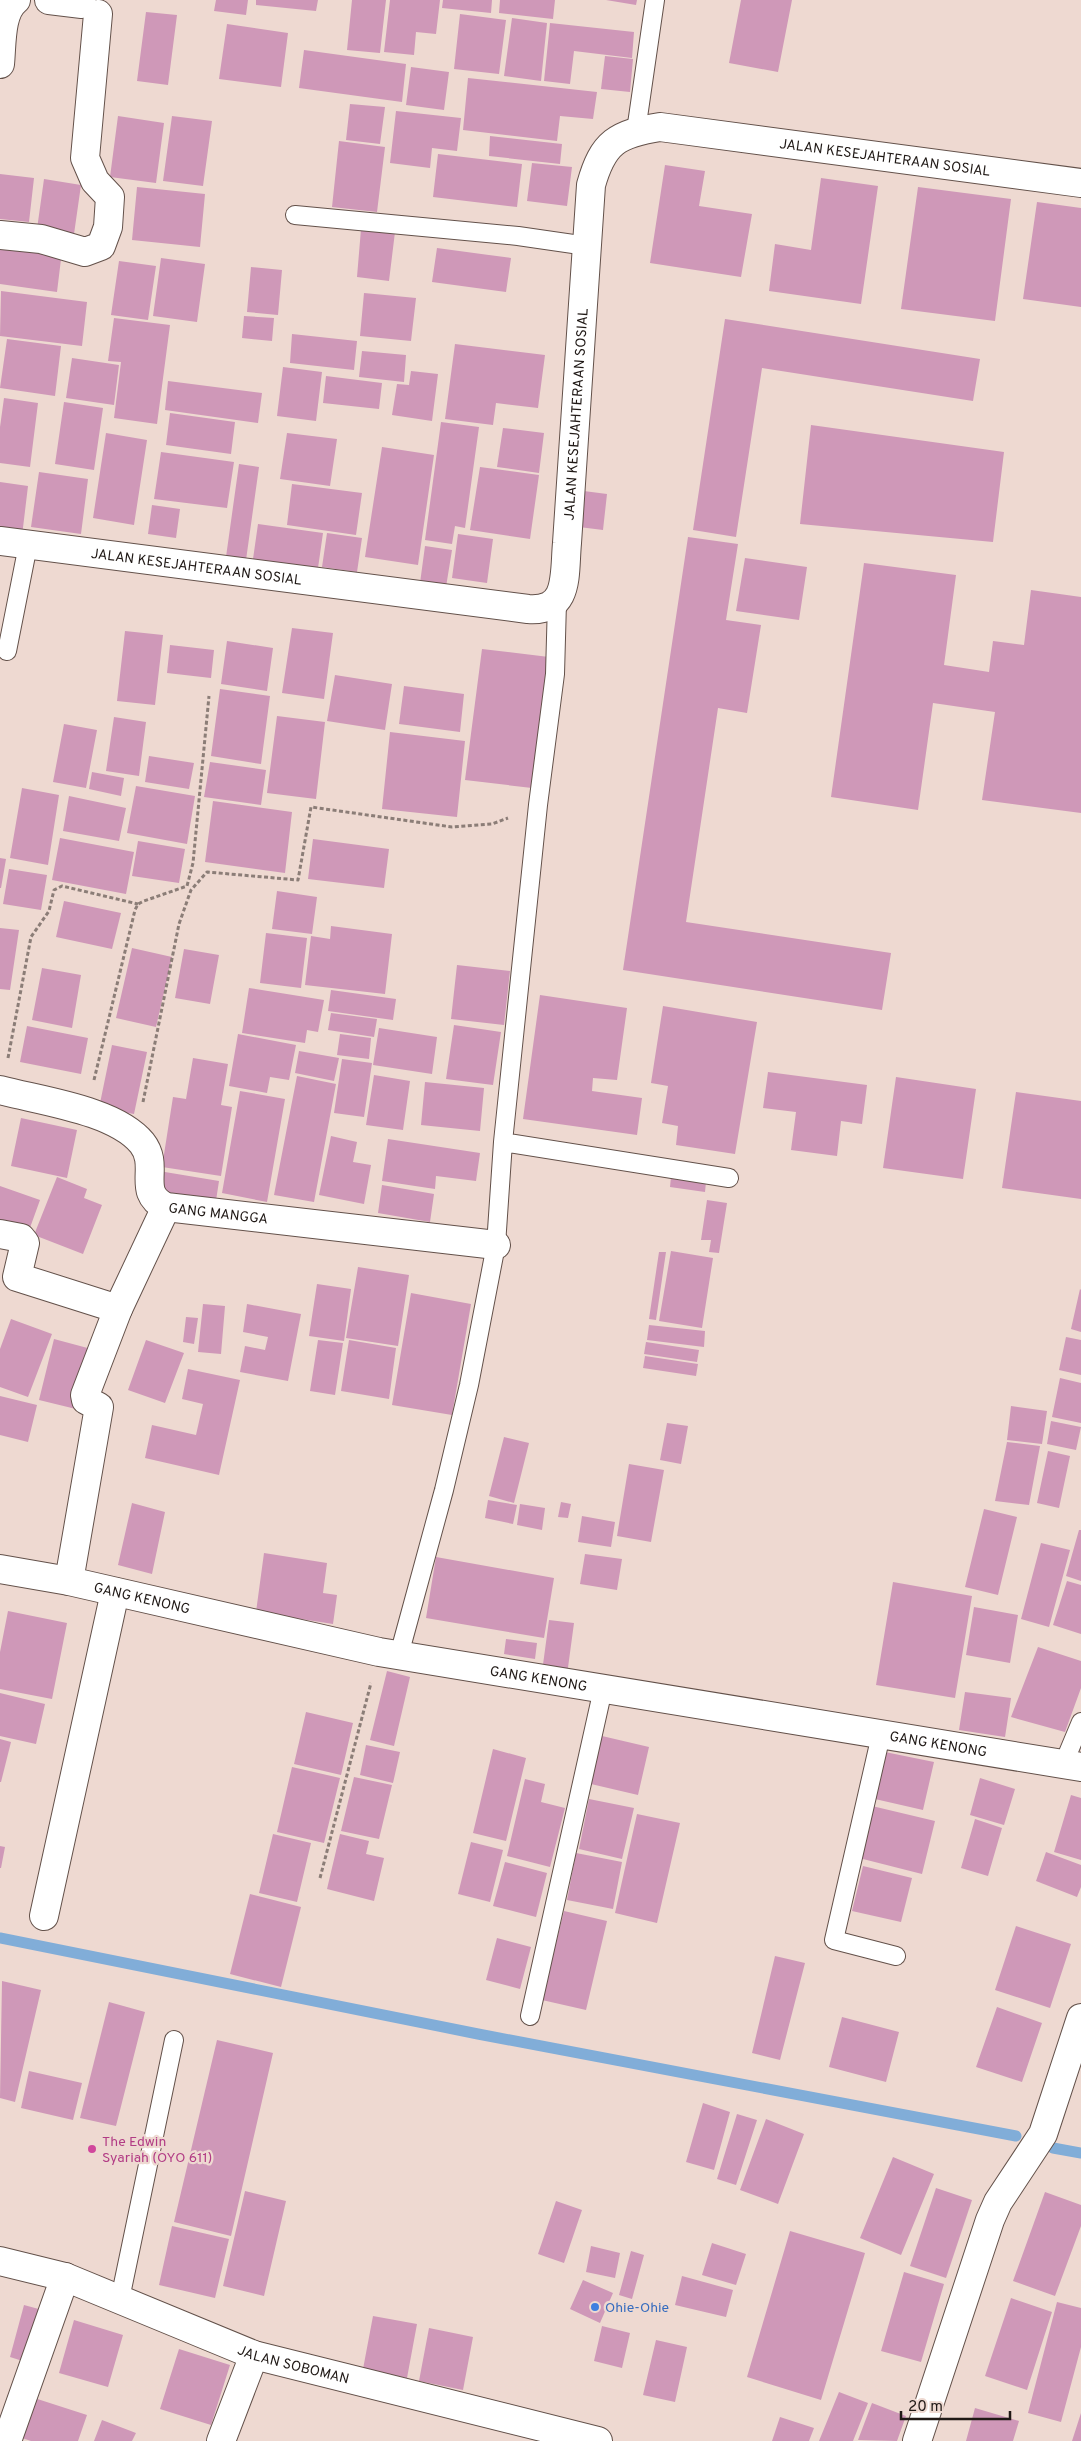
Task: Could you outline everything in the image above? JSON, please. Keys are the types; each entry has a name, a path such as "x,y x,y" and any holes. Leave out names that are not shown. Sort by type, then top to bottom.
{"street":[{"path":"0,64 5,17 10,5 16,0"},
{"path":"0,235 41,239 85,252 101,246 108,227 110,197 94,181 85,158 90,9 49,0"},
{"name":"JALAN KESEJAHTERAAN SOSIAL","path":"0,541 528,609 549,608 557,602 563,583 567,543 591,186 597,166 606,150 620,137 636,131 660,127 1081,183"},
{"name":"GANG MANGGA","path":"1,1090 86,1112 131,1132 149,1154 150,1190 153,1199 166,1207 496,1245"},
{"path":"69,1581 99,1407 86,1400 85,1395 118,1309 166,1207"},
{"path":"0,1234 20,1238 25,1243 17,1277 118,1309"},
{"name":"GANG KENONG","path":"0,1569 69,1581 389,1654 1072,1766"},
{"path":"44,1916 115,1592"},
{"path":"917,2441 990,2220 998,2202 1043,2134 1081,2018"},
{"name":"JALAN SOBOMAN","path":"0,2261 65,2277 254,2355 598,2441"},
{"path":"8,2441 65,2277"},
{"path":"221,2441 254,2355"}],"lane":[{"path":"636,131 656,0"},
{"path":"295,215 518,236 587,246"},
{"path":"7,651 28,545"},
{"path":"389,1654 444,1490 469,1385 496,1245 503,1142 538,805 555,674 557,602"},
{"path":"503,1142 729,1178"},
{"path":"530,2016 603,1689"},
{"path":"1072,1766 1081,1722"},
{"path":"880,1735 834,1940 896,1956"},
{"path":"120,2299 174,2040"}],"path":[{"path":"1,1090 31,937 48,911 54,890 62,886 138,904 154,896 187,886 194,863 208,696"},
{"path":"131,1132 138,1121 147,1088 179,924 191,890 207,872 298,880 311,807 452,827 492,824 538,805"},
{"path":"86,1112 133,917 138,904"},
{"path":"320,1878 389,1654"}],"building":[{"path":"216,0 248,0 246,15 214,11"},
{"path":"256,0 318,0 316,11 256,5"},
{"path":"352,0 386,0 380,53 347,50"},
{"path":"390,0 440,0 436,34 416,32 414,55 384,52"},
{"path":"443,0 492,0 491,13 442,8"},
{"path":"500,0 555,0 553,19 499,13"},
{"path":"606,0 637,0 636,5"},
{"path":"741,0 792,0 778,72 729,63"},
{"path":"146,12 177,15 168,85 137,81"},
{"path":"460,14 506,20 499,74 454,69"},
{"path":"512,18 547,23 541,81 504,76"},
{"path":"550,23 634,32 632,58 574,51 570,84 544,81"},
{"path":"227,24 288,33 281,87 219,79"},
{"path":"304,50 406,64 402,102 299,88"},
{"path":"605,56 633,59 630,92 601,89"},
{"path":"411,67 449,72 444,110 406,105"},
{"path":"468,78 597,92 593,119 560,116 557,141 463,130"},
{"path":"350,104 385,107 380,144 346,140"},
{"path":"396,111 461,118 457,151 432,148 430,168 390,163"},
{"path":"118,116 164,123 156,183 110,177"},
{"path":"172,116 212,121 203,186 163,181"},
{"path":"490,136 562,144 560,164 489,156"},
{"path":"339,141 385,147 377,212 332,207"},
{"path":"438,154 522,164 517,207 433,197"},
{"path":"532,163 572,167 567,206 527,201"},
{"path":"665,165 705,171 699,206 752,214 741,277 650,263"},
{"path":"0,174 34,178 29,222 0,219"},
{"path":"821,178 878,186 861,304 769,291 775,244 811,250"},
{"path":"44,179 81,185 74,234 37,229"},
{"path":"137,187 205,194 200,247 132,240"},
{"path":"918,187 1011,199 995,321 901,309"},
{"path":"1037,202 1081,208 1081,307 1023,299"},
{"path":"361,229 395,232 389,281 357,277"},
{"path":"0,243 62,251 57,292 0,284"},
{"path":"437,248 511,258 506,292 432,282"},
{"path":"161,258 205,264 197,322 153,316"},
{"path":"119,261 156,266 148,320 111,315"},
{"path":"251,267 282,270 278,315 247,312"},
{"path":"1,291 87,302 82,346 0,336"},
{"path":"364,293 416,298 411,341 360,336"},
{"path":"244,316 274,318 272,341 242,338"},
{"path":"114,318 170,325 157,424 114,418 121,362 108,361"},
{"path":"725,319 980,359 973,401 762,368 736,537 693,530"},
{"path":"292,334 357,341 354,370 290,363"},
{"path":"7,339 61,346 55,396 0,388"},
{"path":"455,344 545,355 538,408 496,403 493,425 445,419"},
{"path":"362,351 406,355 404,382 359,377"},
{"path":"72,358 119,365 114,405 66,398"},
{"path":"283,367 322,372 316,421 277,416"},
{"path":"411,371 438,374 432,421 392,415 397,384 409,385"},
{"path":"326,376 382,383 379,409 323,403"},
{"path":"168,381 262,393 258,423 165,410"},
{"path":"4,398 38,403 30,467 0,463 0,427"},
{"path":"64,402 103,408 94,470 55,464"},
{"path":"170,413 235,422 231,454 166,445"},
{"path":"441,422 479,427 465,528 455,526 452,544 425,540"},
{"path":"811,425 1004,452 993,542 800,524"},
{"path":"503,428 544,433 539,473 497,467"},
{"path":"106,433 147,440 134,525 93,518"},
{"path":"287,433 337,439 330,486 280,479"},
{"path":"382,447 434,455 418,565 365,557"},
{"path":"161,452 234,462 227,508 154,499"},
{"path":"239,464 259,467 246,560 226,557"},
{"path":"480,467 539,475 530,539 470,530"},
{"path":"39,472 88,479 81,534 31,527"},
{"path":"0,482 28,486 22,536 0,533"},
{"path":"292,484 362,493 356,535 287,525"},
{"path":"576,490 607,494 603,530 571,526"},
{"path":"152,505 180,509 176,538 148,534"},
{"path":"258,524 323,533 318,568 253,559"},
{"path":"327,533 362,538 357,572 322,567"},
{"path":"458,534 493,539 487,583 452,578"},
{"path":"688,537 738,544 726,620 761,625 747,713 718,708 686,922 891,953 882,1010 623,970"},
{"path":"425,546 452,550 446,587 420,583"},
{"path":"745,558 807,567 799,620 736,611"},
{"path":"864,563 956,575 944,665 989,672 993,641 1024,645 1031,590 1081,597 1081,813 982,800 995,712 933,703 918,810 831,797"},
{"path":"292,628 333,633 324,699 282,693"},
{"path":"125,631 163,635 155,705 117,701"},
{"path":"227,641 273,648 267,691 221,684"},
{"path":"170,645 214,650 211,678 167,673"},
{"path":"482,649 549,657 532,788 465,780"},
{"path":"335,675 392,684 385,730 327,721"},
{"path":"404,686 464,694 460,732 399,724"},
{"path":"220,689 270,696 261,764 211,756"},
{"path":"277,716 325,722 316,799 267,793"},
{"path":"114,717 146,722 139,776 106,771"},
{"path":"64,724 97,730 86,788 53,782"},
{"path":"390,732 465,741 457,817 382,809"},
{"path":"149,756 194,763 189,789 145,782"},
{"path":"210,762 266,770 261,805 204,797"},
{"path":"92,772 124,778 121,796 89,789"},
{"path":"136,786 195,796 187,844 127,833"},
{"path":"22,788 59,795 48,865 10,858"},
{"path":"69,796 126,808 119,841 63,831"},
{"path":"213,801 292,812 285,873 205,862"},
{"path":"60,838 134,852 126,894 52,880"},
{"path":"313,839 389,849 384,888 308,879"},
{"path":"138,841 185,849 179,883 132,876"},
{"path":"0,858 6,859 1,888 0,888"},
{"path":"9,869 47,875 41,910 3,904"},
{"path":"277,891 317,897 312,934 272,929"},
{"path":"64,901 121,913 112,949 56,937"},
{"path":"331,926 392,934 385,994 305,985 311,936 330,939"},
{"path":"0,928 19,930 10,990 0,989"},
{"path":"266,933 307,938 301,988 260,983"},
{"path":"132,948 172,957 156,1027 116,1018"},
{"path":"184,949 219,955 210,1004 175,998"},
{"path":"457,965 510,971 504,1025 451,1019"},
{"path":"42,968 81,975 72,1028 32,1020"},
{"path":"249,988 324,1000 318,1032 307,1030 305,1043 242,1033"},
{"path":"331,990 396,999 393,1020 328,1011"},
{"path":"540,995 627,1008 617,1080 593,1078 592,1091 642,1098 637,1135 523,1119"},
{"path":"663,1006 757,1022 735,1154 676,1145 678,1126 662,1123 668,1086 651,1083"},
{"path":"331,1013 377,1019 374,1037 328,1030"},
{"path":"454,1025 501,1032 493,1085 446,1079"},
{"path":"27,1026 88,1038 81,1074 20,1062"},
{"path":"379,1028 437,1037 432,1074 373,1065"},
{"path":"238,1034 296,1045 289,1080 270,1077 267,1093 229,1086"},
{"path":"340,1034 371,1038 369,1059 337,1055"},
{"path":"112,1045 147,1052 134,1114 99,1108"},
{"path":"299,1051 339,1058 334,1081 295,1073"},
{"path":"193,1058 228,1064 221,1105 232,1107 221,1176 162,1167 173,1097 186,1099"},
{"path":"342,1059 372,1063 364,1117 334,1113"},
{"path":"768,1072 867,1085 862,1124 841,1121 837,1156 791,1150 796,1112 763,1108"},
{"path":"374,1075 410,1081 403,1130 366,1125"},
{"path":"297,1076 336,1084 314,1202 274,1195"},
{"path":"896,1077 976,1089 963,1179 883,1168"},
{"path":"425,1082 484,1088 480,1131 421,1125"},
{"path":"240,1091 285,1099 267,1202 222,1193"},
{"path":"1016,1092 1081,1101 1081,1199 1002,1188"},
{"path":"21,1118 77,1130 67,1178 11,1166"},
{"path":"331,1136 357,1142 353,1162 371,1165 364,1204 319,1195"},
{"path":"388,1139 480,1153 476,1181 436,1176 435,1189 382,1181"},
{"path":"159,1171 219,1181 215,1207 155,1198"},
{"path":"57,1177 87,1189 84,1198 102,1205 83,1254 34,1235"},
{"path":"671,1177 706,1182 705,1192 670,1187"},
{"path":"382,1185 434,1194 430,1222 378,1213"},
{"path":"0,1186 40,1200 27,1236 0,1226"},
{"path":"707,1200 727,1203 719,1253 709,1252 711,1240 701,1240"},
{"path":"671,1251 713,1258 702,1328 659,1321"},
{"path":"659,1252 666,1252 656,1320 649,1319"},
{"path":"358,1267 409,1275 398,1346 346,1338"},
{"path":"317,1284 351,1289 344,1341 309,1336"},
{"path":"1081,1290 1081,1332 1071,1329"},
{"path":"411,1293 471,1304 452,1415 392,1405"},
{"path":"203,1304 225,1306 221,1354 198,1352"},
{"path":"247,1304 301,1314 288,1381 240,1372 245,1346 265,1350 268,1337 243,1332"},
{"path":"186,1317 198,1318 194,1344 183,1342"},
{"path":"11,1319 52,1334 28,1397 0,1387 0,1349"},
{"path":"649,1325 705,1331 704,1347 647,1340"},
{"path":"1066,1337 1081,1340 1081,1375 1059,1370"},
{"path":"54,1339 95,1350 80,1410 39,1400"},
{"path":"146,1340 184,1353 165,1403 128,1390"},
{"path":"318,1340 343,1343 335,1395 310,1391"},
{"path":"349,1340 396,1348 389,1399 341,1391"},
{"path":"646,1342 699,1350 697,1362 644,1354"},
{"path":"645,1356 698,1364 696,1376 643,1368"},
{"path":"188,1369 240,1380 219,1475 145,1458 152,1425 196,1435 203,1404 182,1399"},
{"path":"1060,1378 1081,1383 1081,1423 1052,1417"},
{"path":"0,1396 37,1405 28,1442 0,1435"},
{"path":"1011,1406 1047,1411 1042,1444 1007,1440"},
{"path":"1051,1421 1081,1427 1076,1450 1047,1444"},
{"path":"667,1423 688,1426 681,1464 660,1460"},
{"path":"504,1437 529,1443 514,1503 489,1496"},
{"path":"1007,1442 1040,1446 1029,1505 995,1501"},
{"path":"1048,1451 1070,1456 1059,1508 1037,1503"},
{"path":"629,1464 664,1470 651,1542 617,1536"},
{"path":"488,1500 517,1505 513,1524 485,1518"},
{"path":"561,1502 571,1504 568,1518 558,1517"},
{"path":"132,1503 165,1512 152,1574 118,1565"},
{"path":"520,1504 545,1508 542,1530 517,1525"},
{"path":"984,1509 1017,1517 998,1595 965,1587"},
{"path":"582,1516 615,1522 611,1547 578,1542"},
{"path":"1079,1530 1081,1530 1081,1581 1066,1576"},
{"path":"1041,1543 1070,1550 1049,1627 1021,1619"},
{"path":"264,1553 327,1563 323,1593 337,1595 333,1624 256,1612"},
{"path":"585,1554 622,1559 617,1590 580,1584"},
{"path":"436,1557 554,1578 544,1638 426,1618"},
{"path":"1067,1581 1081,1585 1081,1634 1053,1625"},
{"path":"893,1582 972,1596 955,1698 876,1685"},
{"path":"974,1607 1018,1615 1010,1663 966,1655"},
{"path":"8,1611 67,1623 52,1699 0,1689 0,1652"},
{"path":"549,1620 574,1623 567,1675 542,1672"},
{"path":"506,1639 537,1643 535,1659 504,1654"},
{"path":"1038,1647 1081,1661 1081,1688 1065,1732 1011,1717"},
{"path":"387,1671 410,1677 394,1746 370,1740"},
{"path":"965,1692 1011,1698 1005,1737 959,1730"},
{"path":"0,1693 45,1704 36,1744 0,1736"},
{"path":"306,1712 353,1723 341,1775 294,1764"},
{"path":"602,1736 649,1747 638,1795 591,1784"},
{"path":"0,1739 11,1742 1,1782 0,1782"},
{"path":"366,1745 400,1752 393,1783 360,1775"},
{"path":"493,1749 526,1758 506,1841 473,1833"},
{"path":"885,1752 934,1762 923,1810 875,1799"},
{"path":"292,1767 340,1778 324,1843 277,1832"},
{"path":"354,1777 392,1785 379,1839 341,1831"},
{"path":"980,1778 1015,1789 1004,1825 970,1815"},
{"path":"525,1779 545,1784 541,1802 565,1808 550,1867 507,1856"},
{"path":"1071,1795 1081,1798 1081,1860 1054,1852"},
{"path":"589,1799 634,1808 622,1859 579,1849"},
{"path":"872,1806 935,1821 922,1874 859,1858"},
{"path":"637,1814 680,1823 657,1923 615,1913"},
{"path":"975,1819 1002,1828 988,1876 961,1868"},
{"path":"273,1834 311,1843 297,1902 259,1893"},
{"path":"340,1834 369,1841 366,1854 384,1858 374,1901 327,1889"},
{"path":"471,1842 503,1850 490,1902 458,1894"},
{"path":"0,1846 5,1847 1,1868 0,1868"},
{"path":"1046,1852 1081,1865 1081,1887 1077,1897 1036,1881"},
{"path":"576,1853 622,1862 613,1909 567,1900"},
{"path":"505,1862 547,1873 536,1917 493,1906"},
{"path":"863,1866 912,1878 901,1922 852,1911"},
{"path":"250,1894 301,1907 281,1987 230,1974"},
{"path":"564,1911 607,1921 586,2010 542,2000"},
{"path":"1016,1926 1071,1944 1050,2008 995,1990"},
{"path":"497,1938 531,1947 520,1989 486,1980"},
{"path":"775,1956 805,1963 780,2060 752,2053"},
{"path":"2,1981 41,1990 15,2102 0,2098"},
{"path":"109,2002 145,2012 116,2126 80,2118"},
{"path":"997,2007 1042,2023 1022,2082 976,2067"},
{"path":"842,2017 899,2032 886,2082 829,2067"},
{"path":"217,2040 273,2053 231,2236 174,2222"},
{"path":"29,2071 82,2083 73,2120 21,2108"},
{"path":"703,2103 730,2112 714,2170 686,2162"},
{"path":"737,2114 757,2120 736,2185 717,2179"},
{"path":"766,2119 804,2134 778,2204 740,2190"},
{"path":"893,2157 934,2174 901,2255 860,2238"},
{"path":"936,2188 972,2200 946,2278 910,2266"},
{"path":"245,2191 286,2201 264,2296 223,2286"},
{"path":"1045,2192 1081,2205 1081,2226 1055,2296 1013,2281"},
{"path":"556,2201 582,2210 564,2263 538,2254"},
{"path":"172,2226 229,2239 215,2298 159,2285"},
{"path":"790,2231 865,2253 821,2400 747,2377"},
{"path":"712,2243 746,2254 736,2285 702,2275"},
{"path":"591,2246 620,2253 615,2278 586,2272"},
{"path":"631,2251 644,2255 632,2299 619,2295"},
{"path":"904,2272 944,2284 921,2362 881,2351"},
{"path":"682,2276 733,2290 726,2317 675,2305"},
{"path":"583,2280 613,2293 600,2323 570,2309"},
{"path":"1011,2298 1052,2312 1027,2390 985,2376"},
{"path":"1057,2302 1081,2308 1081,2347 1061,2422 1028,2413"},
{"path":"24,2305 46,2311 32,2364 10,2357"},
{"path":"373,2316 417,2324 407,2378 363,2369"},
{"path":"74,2320 123,2335 108,2387 59,2373"},
{"path":"602,2326 630,2333 622,2368 594,2361"},
{"path":"429,2328 473,2337 463,2390 419,2381"},
{"path":"656,2340 687,2347 675,2402 643,2395"},
{"path":"179,2349 230,2365 211,2425 160,2409"},
{"path":"839,2392 868,2403 853,2441 819,2441"},
{"path":"25,2395 87,2415 78,2441 31,2441 13,2435"},
{"path":"872,2403 906,2416 897,2441 858,2440"},
{"path":"975,2408 1019,2421 1013,2441 966,2441"},
{"path":"1081,2413 1081,2441 1072,2441"},
{"path":"780,2417 814,2428 809,2441 772,2441"},
{"path":"102,2420 136,2433 132,2441 94,2441"}],"waterway":[{"path":"0,1938 478,2034 1016,2136"},
{"path":"1053,2148 1081,2153"}],"place":[{"name":"The Edwin Syariah (OYO 611)","path":"92,2149"},
{"name":"Ohie-Ohie","path":"595,2307"}]}
